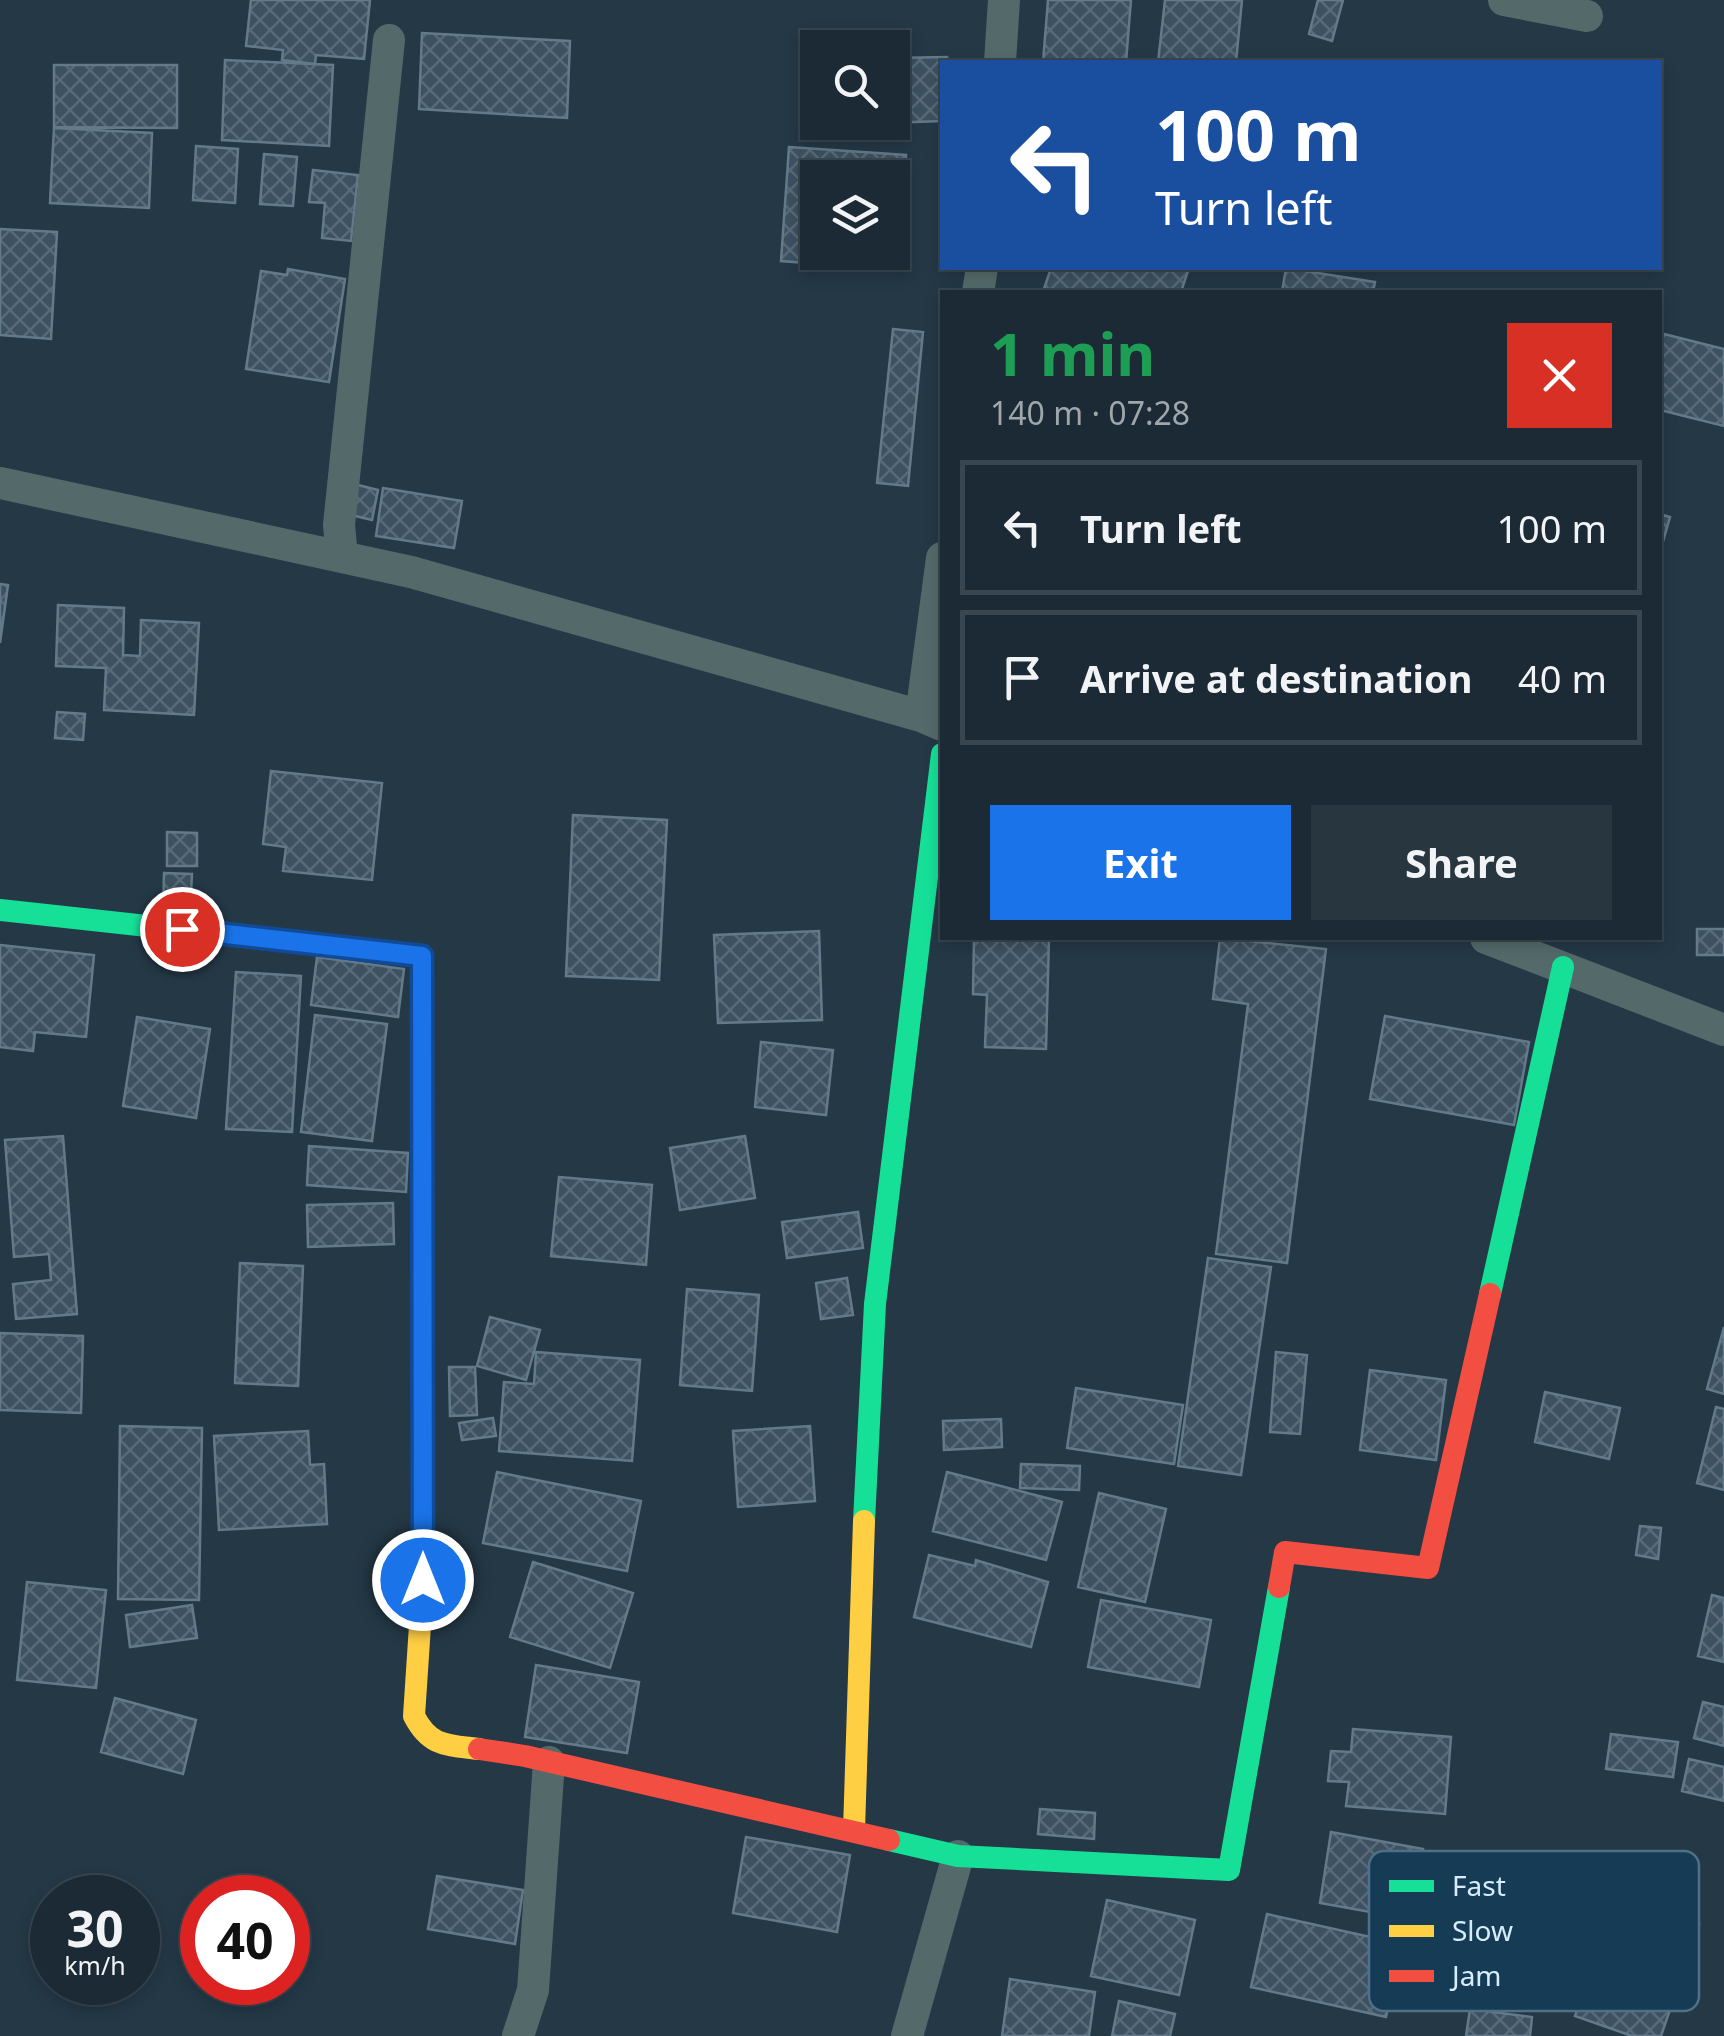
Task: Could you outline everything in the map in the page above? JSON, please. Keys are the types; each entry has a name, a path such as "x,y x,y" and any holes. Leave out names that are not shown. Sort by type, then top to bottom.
{"street":[{"path":"1000,60 1004,0"},
{"path":"1504,0 1588,16"},
{"path":"342,557 339,525 389,40"},
{"path":"0,483 411,572 932,720 940,590"},
{"path":"854,1830 858,1640 875,1304 940,770"},
{"path":"0,910 422,956 423,1580 414,1716 424,1736 442,1744 493,1749 958,1856 1230,1870 1285,1552 1428,1568 1563,967"},
{"path":"1491,940 1724,1030"},
{"path":"518,2036 533,1990 549,1762"},
{"path":"907,2036 958,1856"}],"building":[{"path":"251,0 370,0 364,59 316,55 315,64 282,60 283,50 246,46"},
{"path":"1048,0 1131,0 1126,60 1043,60"},
{"path":"1165,0 1242,0 1236,60 1158,60"},
{"path":"1318,0 1343,0 1332,41 1309,34"},
{"path":"422,33 570,41 567,118 419,109"},
{"path":"947,57 940,60 940,121 910,122 910,58"},
{"path":"225,60 333,65 329,146 222,140"},
{"path":"54,65 177,65 177,128 54,127"},
{"path":"54,128 152,133 149,208 50,203"},
{"path":"196,146 238,149 235,203 193,200"},
{"path":"789,147 906,155 906,160 800,160 800,262 781,261"},
{"path":"264,154 297,157 293,206 260,204"},
{"path":"313,170 358,175 351,241 322,238 325,203 309,202"},
{"path":"0,229 57,232 51,339 0,335"},
{"path":"288,269 345,279 329,382 246,369 261,271 287,275"},
{"path":"1050,270 1188,270 1182,290 1044,289"},
{"path":"1286,270 1375,282 1373,290 1282,290"},
{"path":"893,329 923,332 908,486 877,483"},
{"path":"1662,334 1724,349 1724,426 1662,410"},
{"path":"358,485 378,490 372,520 351,515"},
{"path":"383,488 462,501 454,548 376,536"},
{"path":"1662,515 1670,517 1662,545"},
{"path":"0,584 8,585 0,643"},
{"path":"58,605 124,608 123,655 140,656 141,620 199,623 194,715 104,710 106,668 56,666"},
{"path":"57,712 85,714 83,740 55,738"},
{"path":"271,771 382,783 372,880 283,871 286,847 263,844"},
{"path":"573,815 667,820 659,980 566,976"},
{"path":"167,832 197,833 197,866 167,866"},
{"path":"164,873 192,874 190,915 163,913"},
{"path":"1697,929 1724,929 1724,955 1697,955"},
{"path":"819,931 822,1020 718,1023 714,935"},
{"path":"974,940 1049,940 1046,1049 985,1047 987,995 973,994"},
{"path":"1220,940 1326,949 1287,1263 1216,1254 1248,1004 1213,999"},
{"path":"0,945 94,955 86,1037 35,1032 33,1051 0,1047"},
{"path":"317,957 404,969 398,1017 311,1005"},
{"path":"236,972 301,976 292,1132 226,1129"},
{"path":"315,1015 387,1024 372,1141 301,1132"},
{"path":"1385,1016 1529,1042 1514,1125 1370,1099"},
{"path":"137,1017 210,1029 196,1118 123,1106"},
{"path":"761,1042 833,1050 826,1115 755,1107"},
{"path":"63,1136 77,1314 16,1319 13,1284 51,1280 49,1254 14,1257 5,1140"},
{"path":"745,1136 755,1198 680,1210 670,1148"},
{"path":"309,1146 408,1153 406,1192 307,1185"},
{"path":"559,1177 652,1185 646,1265 551,1256"},
{"path":"393,1203 394,1244 308,1247 307,1205"},
{"path":"858,1212 863,1248 787,1258 782,1222"},
{"path":"1208,1258 1271,1267 1241,1475 1178,1466"},
{"path":"240,1263 303,1266 298,1386 235,1383"},
{"path":"847,1278 853,1315 821,1319 816,1283"},
{"path":"687,1289 759,1295 752,1391 680,1385"},
{"path":"490,1317 540,1330 526,1380 477,1366"},
{"path":"1724,1327 1724,1394 1707,1389"},
{"path":"0,1333 83,1336 81,1413 0,1410"},
{"path":"536,1352 640,1360 632,1461 499,1451 504,1382 534,1384"},
{"path":"1276,1352 1307,1355 1300,1434 1270,1432"},
{"path":"449,1367 475,1367 477,1415 450,1416"},
{"path":"1370,1370 1446,1380 1436,1460 1360,1450"},
{"path":"1076,1388 1183,1405 1174,1464 1067,1448"},
{"path":"1545,1392 1620,1408 1609,1459 1535,1442"},
{"path":"1716,1407 1724,1409 1724,1490 1697,1483"},
{"path":"493,1418 496,1436 462,1440 459,1423"},
{"path":"1001,1419 1002,1447 944,1450 943,1421"},
{"path":"120,1426 202,1428 199,1600 118,1599"},
{"path":"810,1426 815,1501 738,1507 733,1431"},
{"path":"308,1431 310,1465 324,1464 327,1524 219,1530 214,1436"},
{"path":"1021,1464 1080,1466 1079,1490 1020,1488"},
{"path":"497,1472 641,1501 627,1571 483,1543"},
{"path":"947,1472 1062,1502 1046,1560 933,1531"},
{"path":"1099,1493 1166,1509 1145,1602 1078,1587"},
{"path":"1640,1526 1661,1528 1658,1559 1636,1555"},
{"path":"929,1555 975,1566 976,1560 1048,1582 1031,1647 914,1617"},
{"path":"533,1562 633,1593 610,1668 510,1637"},
{"path":"27,1582 106,1590 96,1688 17,1680"},
{"path":"1712,1595 1724,1598 1724,1662 1698,1656"},
{"path":"1101,1600 1211,1620 1199,1687 1088,1667"},
{"path":"192,1605 197,1638 130,1647 126,1615"},
{"path":"536,1665 639,1682 627,1753 525,1737"},
{"path":"115,1698 196,1720 183,1774 101,1752"},
{"path":"1703,1702 1724,1707 1724,1746 1694,1738"},
{"path":"1353,1729 1451,1737 1445,1814 1346,1806 1349,1782 1328,1781 1331,1751 1351,1752"},
{"path":"1611,1734 1678,1742 1673,1777 1606,1769"},
{"path":"1689,1759 1724,1767 1724,1801 1682,1791"},
{"path":"1040,1809 1095,1813 1094,1839 1038,1834"},
{"path":"1331,1832 1423,1849 1369,1851 1369,1912 1320,1903"},
{"path":"746,1837 850,1855 837,1932 733,1913"},
{"path":"437,1876 523,1890 515,1944 428,1929"},
{"path":"1107,1900 1195,1920 1179,1995 1091,1976"},
{"path":"1267,1914 1369,1937 1369,2011 1387,2011 1386,2017 1251,1987"},
{"path":"1010,1979 1095,1992 1089,2036 1002,2036"},
{"path":"1119,2001 1175,2014 1170,2036 1112,2036"},
{"path":"1470,2011 1532,2017 1530,2036 1466,2036"},
{"path":"1577,2011 1670,2011 1661,2036 1632,2036 1575,2016"}],"traffic: fast":[{"path":"864,1521 875,1304 940,770"},
{"path":"0,910 422,956 423,1439"},
{"path":"1490,1294 1563,967"},
{"path":"889,1840 958,1856 1229,1870 1279,1587"}],"traffic: slow":[{"path":"423,1439 423,1580 414,1716 433,1739 479,1749"},
{"path":"854,1830 864,1521"}],"traffic: jam":[{"path":"1279,1587 1285,1552 1428,1568 1490,1294"},
{"path":"479,1749 525,1756 889,1840"}],"route":[{"path":"182,929 422,956 423,1580"}]}
